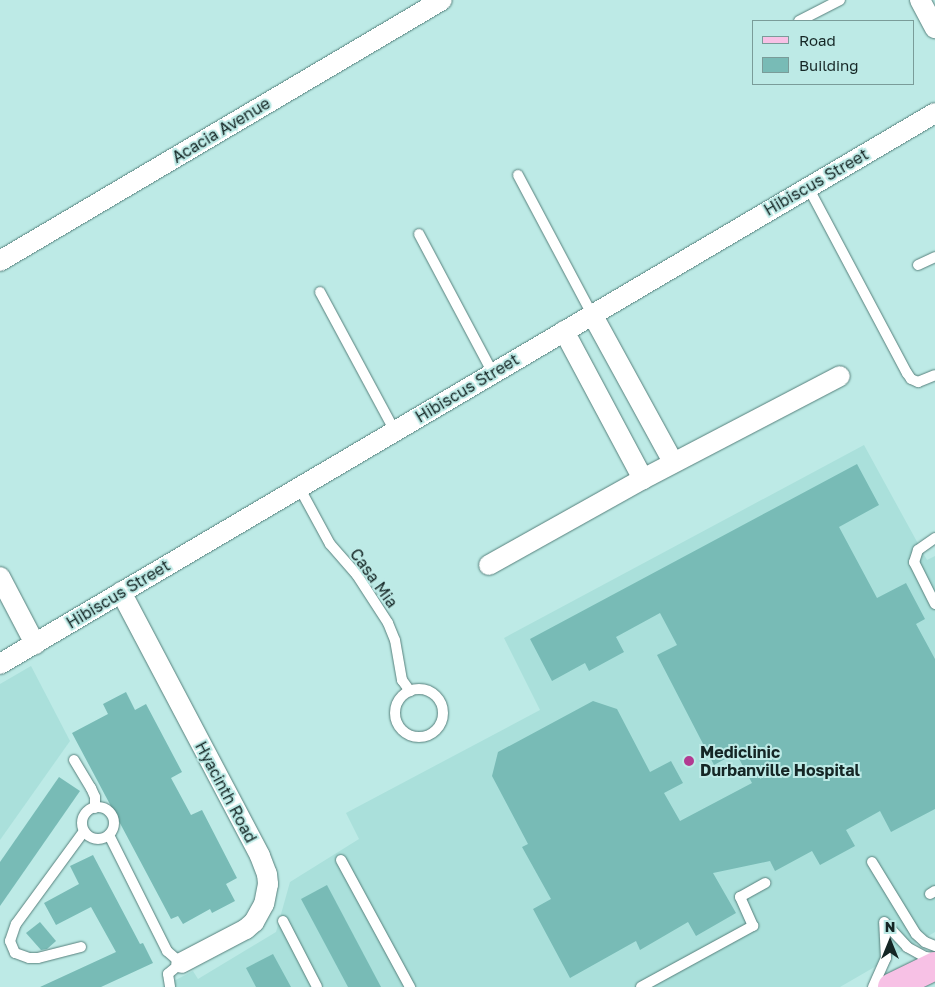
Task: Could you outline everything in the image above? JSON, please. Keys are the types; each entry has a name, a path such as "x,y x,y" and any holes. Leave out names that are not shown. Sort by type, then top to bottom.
{"main road":[{"path":"892,987 935,966"}],"street":[{"name":"Acacia Avenue","path":"0,261 442,0"},
{"path":"920,0 935,28"},
{"name":"Hibiscus Street","path":"0,664 935,113"},
{"path":"592,314 673,462"},
{"path":"564,331 643,478"},
{"path":"489,565 643,478 840,376"},
{"path":"0,577 35,644"},
{"name":"Hyacinth Road","path":"121,592 260,856 267,874 268,884 264,904 254,922 246,929 181,963"}],"lane":[{"path":"801,20 840,0"},
{"path":"518,175 592,314"},
{"path":"808,187 911,379 918,382 935,374"},
{"path":"419,234 493,373"},
{"path":"918,265 935,257"},
{"path":"320,292 395,431"},
{"name":"Casa Mia","path":"298,488 330,544 357,575 388,623 396,640 402,680 410,691"},
{"path":"935,538 918,550 914,562 935,604"},
{"path":"426,690 439,700 443,715 441,722 431,734 415,737 408,735 397,724 395,708 398,701 410,691 426,690"},
{"path":"74,760 95,797 95,808"},
{"path":"82,947 38,958 29,958 15,953 10,941 16,924 84,831 82,818 86,812 95,808 106,810 111,815 114,822 109,835 167,950 181,963 168,974 170,987"},
{"path":"84,831 96,839 109,835"},
{"path":"342,860 410,987"},
{"path":"872,862 916,934 925,942 935,946"},
{"path":"641,987 753,926 740,897 765,883"},
{"path":"283,921 317,987"},
{"path":"873,987 886,958 884,922 907,947 925,957 935,958"}],"shaded area":[{"name":"Mediclinic Durbanville Hospital","path":"864,445 927,560 935,556 935,932 840,987 162,987 193,971 198,979 276,932 290,882 359,839 346,813 540,710 504,638"},
{"path":"31,666 70,741 0,840 0,684"}],"building":[{"path":"857,464 879,505 839,527 877,598 906,583 925,619 916,624 935,659 935,809 891,832 880,811 846,830 855,846 820,865 812,851 775,871 770,861 713,873 736,913 696,936 688,922 640,950 636,941 570,978 533,909 551,899 522,847 528,844 492,776 498,752 593,701 617,709 650,772 671,761 683,783 664,793 680,821 752,783 736,753 714,765 657,655 677,645 660,613 616,637 624,652 589,671 585,663 552,681 530,639"},
{"path":"126,692 135,710 146,704 182,772 171,778 191,815 202,810 237,878 226,884 235,901 212,913 210,909 183,924 178,916 171,919 72,733 108,714 103,704"},
{"path":"59,777 80,791 0,906 0,862"},
{"path":"93,855 140,944 143,943 153,963 101,987 40,987 116,952 91,907 56,925 44,903 79,884 70,866"},
{"path":"327,885 381,987 348,987 301,899"},
{"path":"40,922 56,941 47,949 41,950 26,933"},
{"path":"273,954 291,987 256,987 246,968"}],"place":[{"name":"Mediclinic Durbanville Hospital","path":"689,761"}]}
